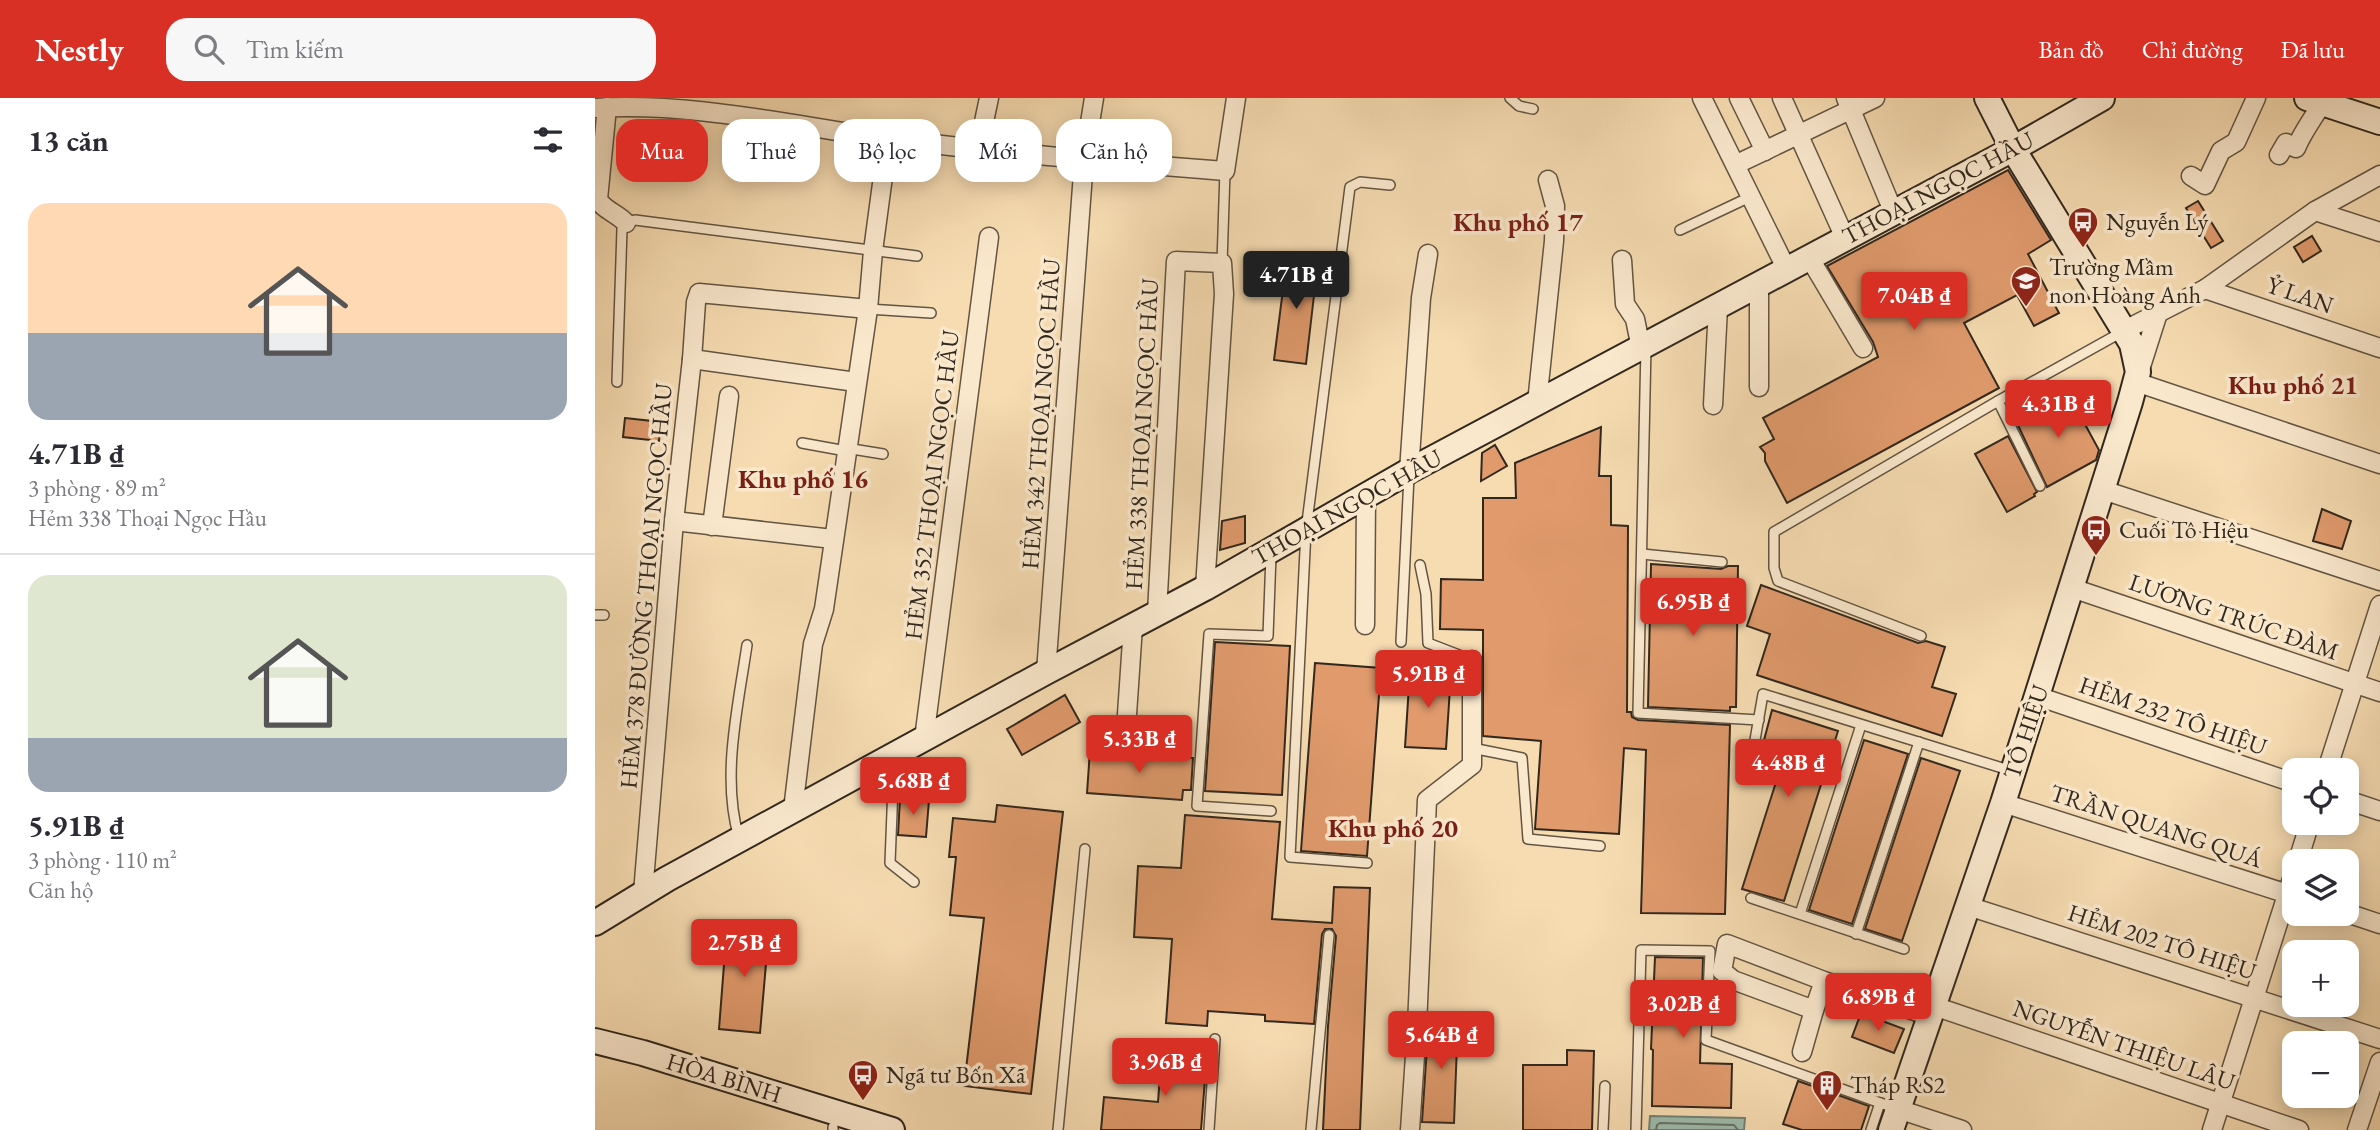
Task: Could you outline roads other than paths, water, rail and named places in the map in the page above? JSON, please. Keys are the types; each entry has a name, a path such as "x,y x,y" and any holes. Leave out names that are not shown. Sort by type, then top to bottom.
{"main road":[{"path":"1987,98 2123,331"},
{"name":"THOẠI NGỌC HẦU","path":"595,923 739,839 1046,671 1205,588 1409,471 1893,211 2020,151 2102,98"},
{"path":"2314,100 2380,122"},
{"name":"TÔ HIỆU","path":"1890,1114 1932,1011 2003,803 2136,382 2138,372 2135,354 2123,331"},
{"name":"HÒA BÌNH","path":"595,1041 643,1053 891,1130"},
{"name":"HÒA BÌNH","path":"595,1056 836,1129"}],"street":[{"path":"985,119 989,98"},
{"name":"HẺM 342 THOẠI NGỌC HẦU","path":"1091,119 1094,98"},
{"path":"1172,167 1225,171 1236,98"},
{"path":"1702,98 1737,164 1787,270"},
{"path":"1739,98 1765,151"},
{"path":"1782,98 1845,238"},
{"path":"1737,164 1798,134 1848,104 1875,98"},
{"path":"2191,176 2205,185 2221,151 2236,142 2256,98"},
{"path":"2279,155 2286,143 2295,148 2303,130 2312,120 2314,100"},
{"path":"626,223 598,199 601,108 639,102 834,131"},
{"path":"1848,104 1893,211"},
{"path":"2123,331 2205,289 2315,211 2380,175"},
{"path":"1537,403 1554,241 1555,206 1548,180"},
{"path":"793,810 813,644 824,609 882,182"},
{"name":"HẺM 342 THOẠI NGỌC HẦU","path":"1046,671 1082,182"},
{"path":"2315,211 2380,232"},
{"name":"HẺM 352 THOẠI NGỌC HẦU","path":"924,739 989,237"},
{"path":"1409,471 1421,298 1428,254"},
{"path":"1809,257 1863,348"},
{"path":"1622,260 1625,304 1635,319 1643,346"},
{"name":"HẺM 338 THOẠI NGỌC HẦU","path":"1157,613 1176,261 1222,263"},
{"path":"1205,588 1224,294 1222,263"},
{"path":"1759,285 1759,387"},
{"name":"Ỷ LAN","path":"2205,289 2380,348"},
{"name":"HẺM 378 ĐƯỜNG THOẠI NGỌC HẦU","path":"643,893 674,522 699,293 867,309"},
{"path":"1713,405 1718,307"},
{"path":"2158,313 2136,382 2380,464"},
{"path":"692,359 856,383"},
{"path":"712,526 729,396"},
{"path":"2103,490 2380,581"},
{"path":"1366,496 1366,625"},
{"path":"674,522 833,539"},
{"name":"LƯƠNG TRÚC ĐÀM","path":"2072,588 2380,692"},
{"path":"2331,758 2380,605"},
{"path":"1125,744 1133,626"},
{"path":"1410,1130 1427,800 1472,765 1472,660"},
{"name":"HẺM 232 TÔ HIỆU","path":"2037,696 2282,779"},
{"name":"TRẦN QUANG QUÁ","path":"2003,803 2282,892"},
{"path":"2359,804 2380,811"},
{"name":"HẺM 202 TÔ HIỆU","path":"1968,906 2380,1039"},
{"path":"2359,917 2380,924"},
{"path":"2212,1130 2282,921"},
{"name":"NGUYỄN THIỆU LÂU","path":"1814,1010 1733,980 1722,971 1727,944 1824,981 1932,1011 2298,1130"},
{"path":"1802,1052 1824,981"},
{"path":"2357,1130 2374,1097 2380,1062"},
{"path":"1890,1114 1962,1130"}],"lane":[{"path":"1510,98 1519,106 1532,109"},
{"path":"1222,263 1225,171"},
{"path":"1367,863 1290,857 1306,530 1350,187 1360,183 1390,185"},
{"path":"1680,230 1752,196"},
{"path":"617,382 622,229 626,223 635,220 917,256"},
{"path":"867,309 931,313"},
{"path":"1921,636 1777,581 1774,532 2123,331"},
{"path":"1643,346 1643,554 1639,713 1759,720"},
{"path":"1998,401 2041,486"},
{"path":"802,443 883,454"},
{"path":"1401,642 1409,471"},
{"path":"1271,550 1268,636 1209,634 1197,806 1272,811"},
{"path":"1643,554 1722,562"},
{"path":"1420,565 1426,594 1428,643 1472,660"},
{"path":"739,839 732,814 730,783 747,645"},
{"path":"1752,757 1763,694 2013,771"},
{"path":"1800,914 1861,725"},
{"path":"1856,934 1919,742"},
{"path":"1472,748 1522,758 1528,839 1600,846"},
{"path":"894,755 890,863 914,882"},
{"path":"1058,1130 1085,849"},
{"path":"1751,898 1904,948"},
{"path":"1311,1130 1329,935"},
{"path":"1636,1130 1641,950 1710,950 1706,1040 1890,1114 1871,1130"},
{"path":"1209,1130 1215,1039"},
{"path":"1603,1130 1605,1086"}],"water":[{"path":"1650,1116 1745,1118 1744,1130 1649,1130"}],"place":[{"name":"Nguyễn Lý","path":"2083,249"},
{"name":"Trường Mầm non Hoàng Anh","path":"2026,308"},
{"name":"Cuối Tô Hiệu","path":"2096,557"},
{"name":"Ngã tư Bốn Xã","path":"863,1102"},
{"name":"Tháp RS2","path":"1827,1112"}],"district":[{"name":"Khu phố 17","path":"1518,222"},
{"name":"Khu phố 21","path":"2293,385"},
{"name":"Khu phố 16","path":"803,479"},
{"name":"Khu phố 20","path":"1393,828"}]}
